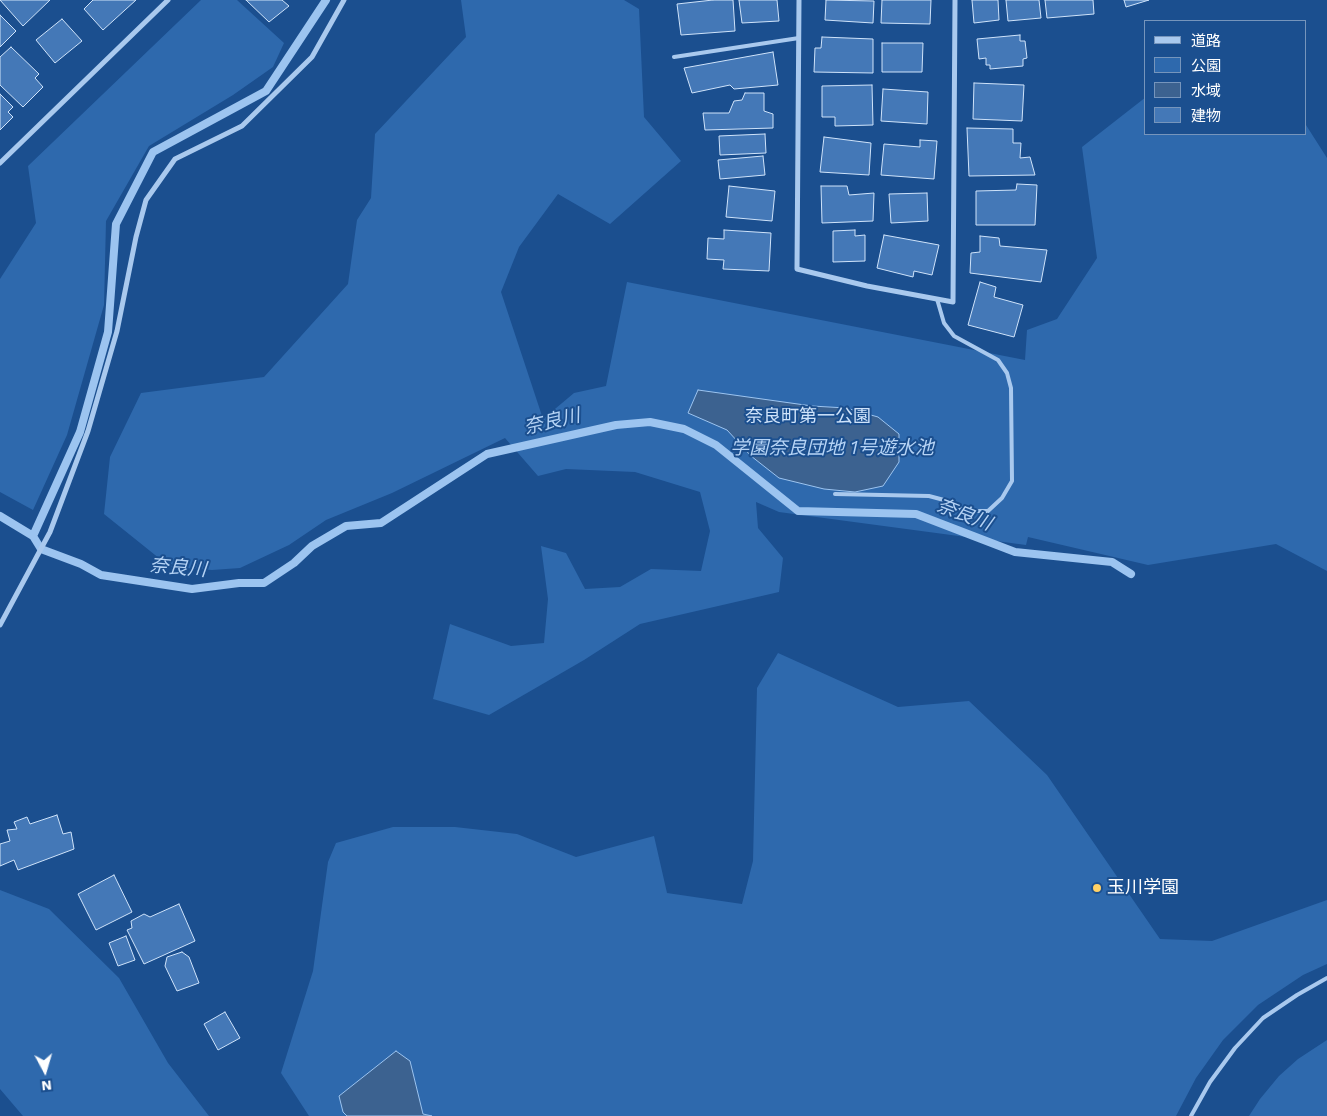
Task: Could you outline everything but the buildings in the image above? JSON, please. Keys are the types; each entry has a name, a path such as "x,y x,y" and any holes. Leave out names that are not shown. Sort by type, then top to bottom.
{"street":[{"path":"0,163 168,0"},
{"path":"0,625 50,532 88,431 117,331 136,237 146,200 175,159 242,126 312,57 344,0"},
{"path":"799,0 796,269 867,286 953,302 955,0"}],"lane":[{"path":"674,57 799,38"},
{"path":"835,494 929,496 944,500 965,511 988,511 1002,498 1012,481 1011,388 1007,373 998,360 954,336 944,324 937,299"},
{"path":"1191,1116 1210,1082 1235,1048 1264,1018 1297,995 1327,978"}],"green space":[{"path":"201,0 237,0 284,43 273,67 233,95 149,146 106,221 104,305 67,435 33,510 0,492 0,279 36,223 28,166"},
{"name":"奈良町第一公園","path":"461,0 624,0 639,9 644,117 681,161 610,224 558,194 519,247 501,292 543,419 574,393 606,386 627,282 1025,360 1027,330 1057,319 1097,258 1082,147 1144,99 1144,135 1307,135 1307,127 1327,158 1327,571 1276,544 1148,565 1028,537 1026,545 779,512 756,502 758,528 783,558 779,592 640,624 584,660 489,715 433,699 450,624 511,646 544,643 548,599 541,546 566,553 585,589 620,587 651,569 701,571 710,531 700,492 635,472 566,469 538,476 505,438 392,493 326,520 289,545 240,568 212,570 170,567 104,514 110,457 141,393 264,377 348,284 357,220 371,198 375,134 466,37"},
{"path":"778,653 898,707 969,701 1047,775 1160,939 1212,941 1327,900 1327,964 1303,975 1258,1005 1223,1040 1196,1078 1176,1116 432,1116 423,1114 410,1062 343,1112 347,1116 309,1116 281,1073 313,971 328,862 336,843 393,827 455,827 517,834 576,857 654,836 667,893 742,904 753,861 757,688"},
{"path":"0,890 49,909 119,978 168,1063 209,1116 23,1116 0,1089"},
{"path":"1327,1040 1327,1116 1249,1116 1279,1076 1298,1059"}],"water":[{"name":"学園奈良団地 1号遊水池","path":"698,390 812,406 846,408 878,417 899,434 899,462 883,486 855,492 824,489 779,478 751,456 727,430 688,413"},
{"path":"396,1051 410,1061 423,1114 432,1116 347,1116 343,1112 339,1096"}],"waterway":[{"path":"33,536 80,432 108,332 116,224 153,152 266,91 326,0"},
{"name":"奈良川","path":"0,516 33,536 41,549 81,564 101,575 192,589 239,583 264,583 294,563 312,546 346,526 381,523 487,454 616,425 650,422 684,429 716,445 798,511 916,514 1015,552 1112,562 1131,574"}],"place":[{"name":"玉川学園","path":"1097,888"}]}
